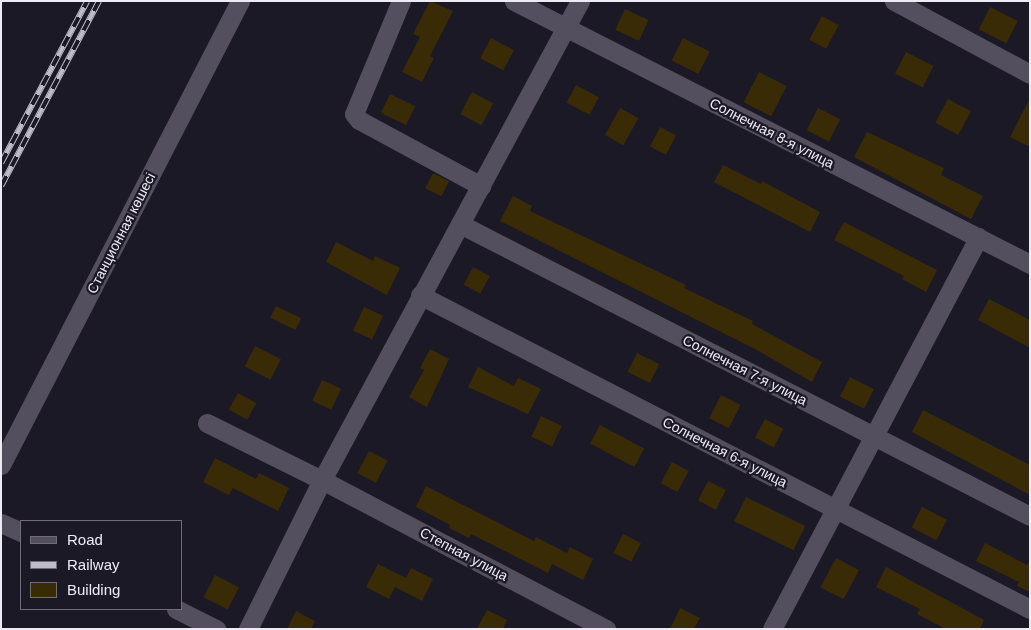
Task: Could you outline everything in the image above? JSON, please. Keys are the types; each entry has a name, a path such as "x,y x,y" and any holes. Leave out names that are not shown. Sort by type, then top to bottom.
{"street":[{"name":"Станционная көшесі","path":"1,465 240,1"},
{"path":"401,1 354,114 360,120 481,186"},
{"name":"Солнечная 8-я улица","path":"514,1 1030,264"},
{"path":"248,629 322,480 580,1"},
{"path":"894,1 1030,74"},
{"name":"Солнечная 7-я улица","path":"460,224 1030,516"},
{"path":"772,629 978,238"},
{"name":"Солнечная 6-я улица","path":"420,295 1030,609"},
{"name":"Степная улица","path":"207,423 322,480 606,629"},
{"path":"1,522 20,532"},
{"path":"178,610 216,629"}],"building":[{"path":"430,1 453,11 430,56 434,58 422,82 402,72 420,37 413,34"},
{"path":"990,7 1018,21 1006,43 979,29"},
{"path":"625,9 649,20 639,41 615,30"},
{"path":"822,16 839,25 826,49 809,40"},
{"path":"491,38 514,50 503,71 480,58"},
{"path":"683,38 710,52 698,74 672,60"},
{"path":"906,52 934,66 923,87 895,73"},
{"path":"759,72 787,86 771,116 744,102"},
{"path":"576,85 599,97 590,115 567,103"},
{"path":"472,92 493,103 481,125 460,114"},
{"path":"390,94 415,106 406,125 381,113"},
{"path":"1030,98 1030,147 1010,137"},
{"path":"948,99 971,111 958,135 935,123"},
{"path":"620,108 638,118 623,145 605,135"},
{"path":"818,108 840,119 829,142 807,130"},
{"path":"660,127 676,135 666,155 650,147"},
{"path":"867,132 944,168 941,175 983,196 971,219 854,157"},
{"path":"723,165 761,184 762,181 820,212 810,232 714,182"},
{"path":"433,173 449,181 441,196 425,188"},
{"path":"513,196 532,206 530,211 686,285 684,288 753,321 752,324 822,362 812,382 755,349 500,221"},
{"path":"844,222 937,270 926,292 902,279 904,276 834,240"},
{"path":"336,242 373,261 375,256 400,268 387,295 326,262"},
{"path":"473,267 490,276 480,294 464,285"},
{"path":"989,299 1030,320 1030,348 978,320"},
{"path":"276,306 301,318 295,330 270,318"},
{"path":"364,307 383,316 372,339 353,331"},
{"path":"255,346 281,359 270,380 245,366"},
{"path":"430,349 449,359 427,407 409,397 424,370 420,368"},
{"path":"637,353 659,364 650,383 627,372"},
{"path":"478,367 514,386 518,378 541,389 528,414 468,387"},
{"path":"850,377 874,389 864,409 840,397"},
{"path":"322,380 341,389 331,410 312,401"},
{"path":"238,393 256,403 247,420 229,410"},
{"path":"721,395 741,405 729,428 709,418"},
{"path":"923,410 1030,465 1030,495 912,432"},
{"path":"541,416 562,426 552,447 531,437"},
{"path":"765,419 784,429 774,447 755,438"},
{"path":"600,425 644,448 634,467 590,444"},
{"path":"369,451 388,461 376,483 357,473"},
{"path":"215,458 256,479 259,473 289,488 278,511 233,488 229,495 203,482"},
{"path":"672,462 689,471 678,492 661,483"},
{"path":"708,481 726,490 716,510 698,501"},
{"path":"426,486 534,541 536,537 567,553 570,547 593,559 583,580 552,564 548,573 471,534 469,538 449,528 450,525 416,507"},
{"path":"746,497 805,526 793,550 734,521"},
{"path":"922,507 947,520 937,540 912,527"},
{"path":"623,534 641,543 631,562 613,553"},
{"path":"985,543 1027,565 1030,560 1030,592 1017,586 1019,582 976,561"},
{"path":"836,558 859,570 843,599 821,587"},
{"path":"378,564 406,578 411,568 433,579 422,601 395,587 389,599 366,587"},
{"path":"886,567 984,620 980,629 946,629 917,614 920,609 876,587"},
{"path":"215,575 239,587 228,610 204,597"},
{"path":"680,608 700,618 694,629 670,629"},
{"path":"487,610 507,620 503,629 477,629"},
{"path":"296,611 315,621 311,629 287,629"}],"railway":[{"path":"1,163 87,1"},
{"path":"1,186 99,1"}]}
